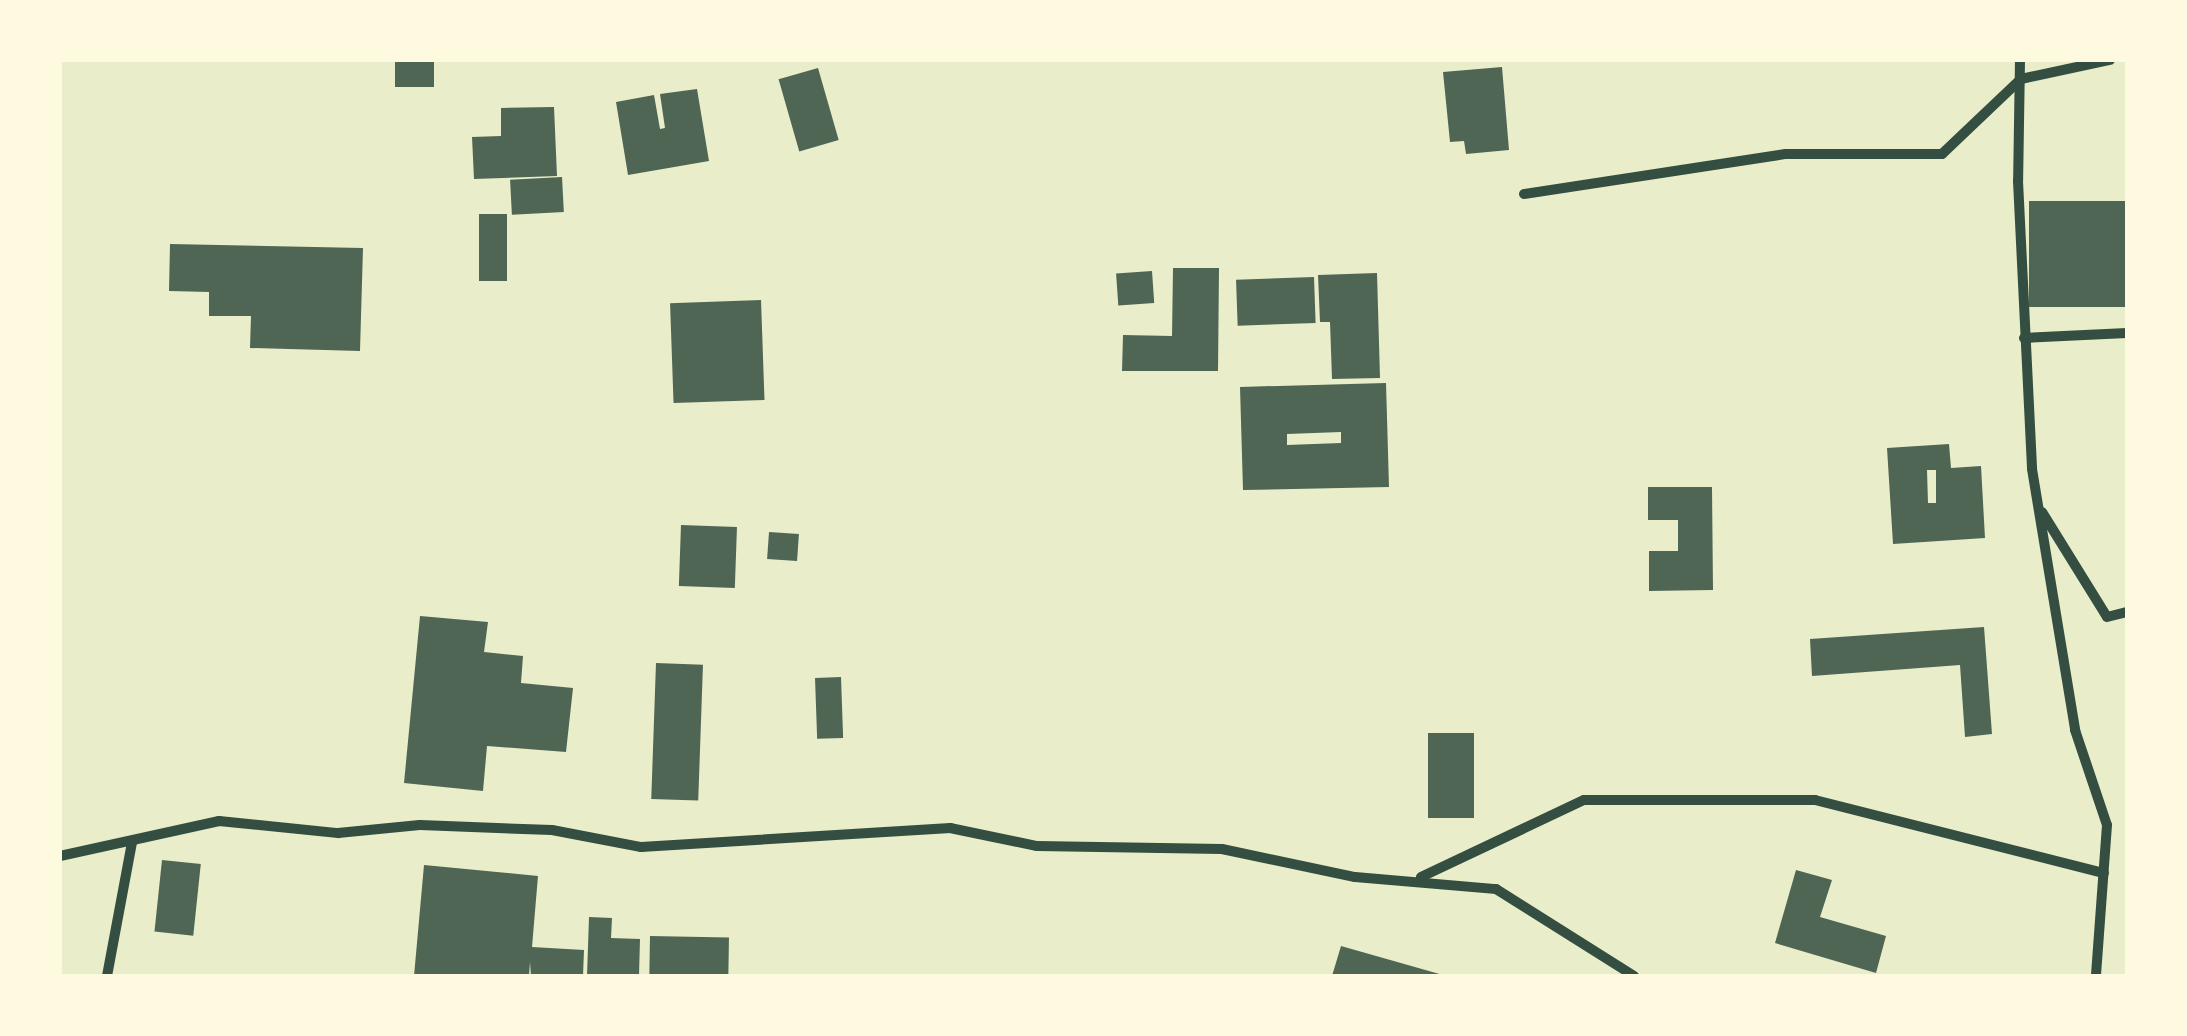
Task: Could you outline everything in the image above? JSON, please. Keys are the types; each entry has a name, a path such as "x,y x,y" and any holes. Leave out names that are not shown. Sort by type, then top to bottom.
{"street":[{"path":"2020,60 2024,338 2038,506 2075,730 2107,825 2096,976"},
{"path":"1524,194 1786,154 1942,154 2021,79 2110,60"},
{"path":"2024,338 2127,333"},
{"path":"2038,506 2107,617 2127,612"},
{"path":"1420,878 1584,800 1815,800 2104,874"},
{"path":"60,856 219,821 338,833 420,825 552,830 641,847 950,828 1037,846 1222,849 1355,877 1420,878 1496,889 1634,976"},
{"path":"107,976 132,842"}],"building":[{"path":"395,60 434,60 434,87 395,87"},
{"path":"1502,67 1509,150 1466,154 1464,141 1450,142 1443,72"},
{"path":"818,68 839,140 799,151 779,79"},
{"path":"697,89 709,161 628,175 616,102 654,95 660,129 665,128 660,94"},
{"path":"554,107 557,176 474,179 472,137 501,136 501,108"},
{"path":"562,177 564,212 512,215 510,180"},
{"path":"2029,201 2127,201 2127,307 2029,307"},
{"path":"479,214 507,214 507,281 479,281"},
{"path":"170,244 363,248 360,351 250,348 251,316 209,316 209,292 169,291"},
{"path":"1173,268 1219,268 1218,371 1122,371 1123,335 1172,336"},
{"path":"1152,271 1154,303 1118,305 1116,274"},
{"path":"1377,273 1380,378 1332,379 1330,322 1320,322 1318,275"},
{"path":"1314,277 1316,323 1238,326 1236,280"},
{"path":"761,300 764,400 674,403 670,303"},
{"path":"1386,383 1389,487 1243,490 1240,387","holes":["1341,432 1341,443 1287,445 1287,434"]},
{"path":"1949,444 1951,468 1981,466 1985,538 1893,544 1887,448","holes":["1927,470 1936,470 1936,503 1928,503"]},
{"path":"1648,487 1712,487 1713,590 1649,591 1649,551 1678,551 1678,520 1648,520"},
{"path":"681,525 737,527 735,588 679,586"},
{"path":"769,532 799,534 797,561 767,559"},
{"path":"420,616 488,622 484,652 523,656 521,683 573,688 566,752 487,746 483,791 404,783"},
{"path":"1984,627 1992,734 1965,737 1960,665 1812,676 1810,639"},
{"path":"656,663 703,665 698,801 651,799"},
{"path":"841,677 843,738 817,739 815,678"},
{"path":"1428,733 1474,733 1474,818 1428,818"},
{"path":"162,860 201,864 193,936 154,932"},
{"path":"424,865 538,876 532,947 584,950 583,976 531,976 530,962 529,976 414,976"},
{"path":"1796,870 1832,880 1820,917 1886,936 1876,973 1775,943"},
{"path":"589,917 612,918 611,938 640,939 639,976 587,976"},
{"path":"650,936 729,937 728,976 649,976"},
{"path":"1341,946 1443,975 1332,976"}]}
